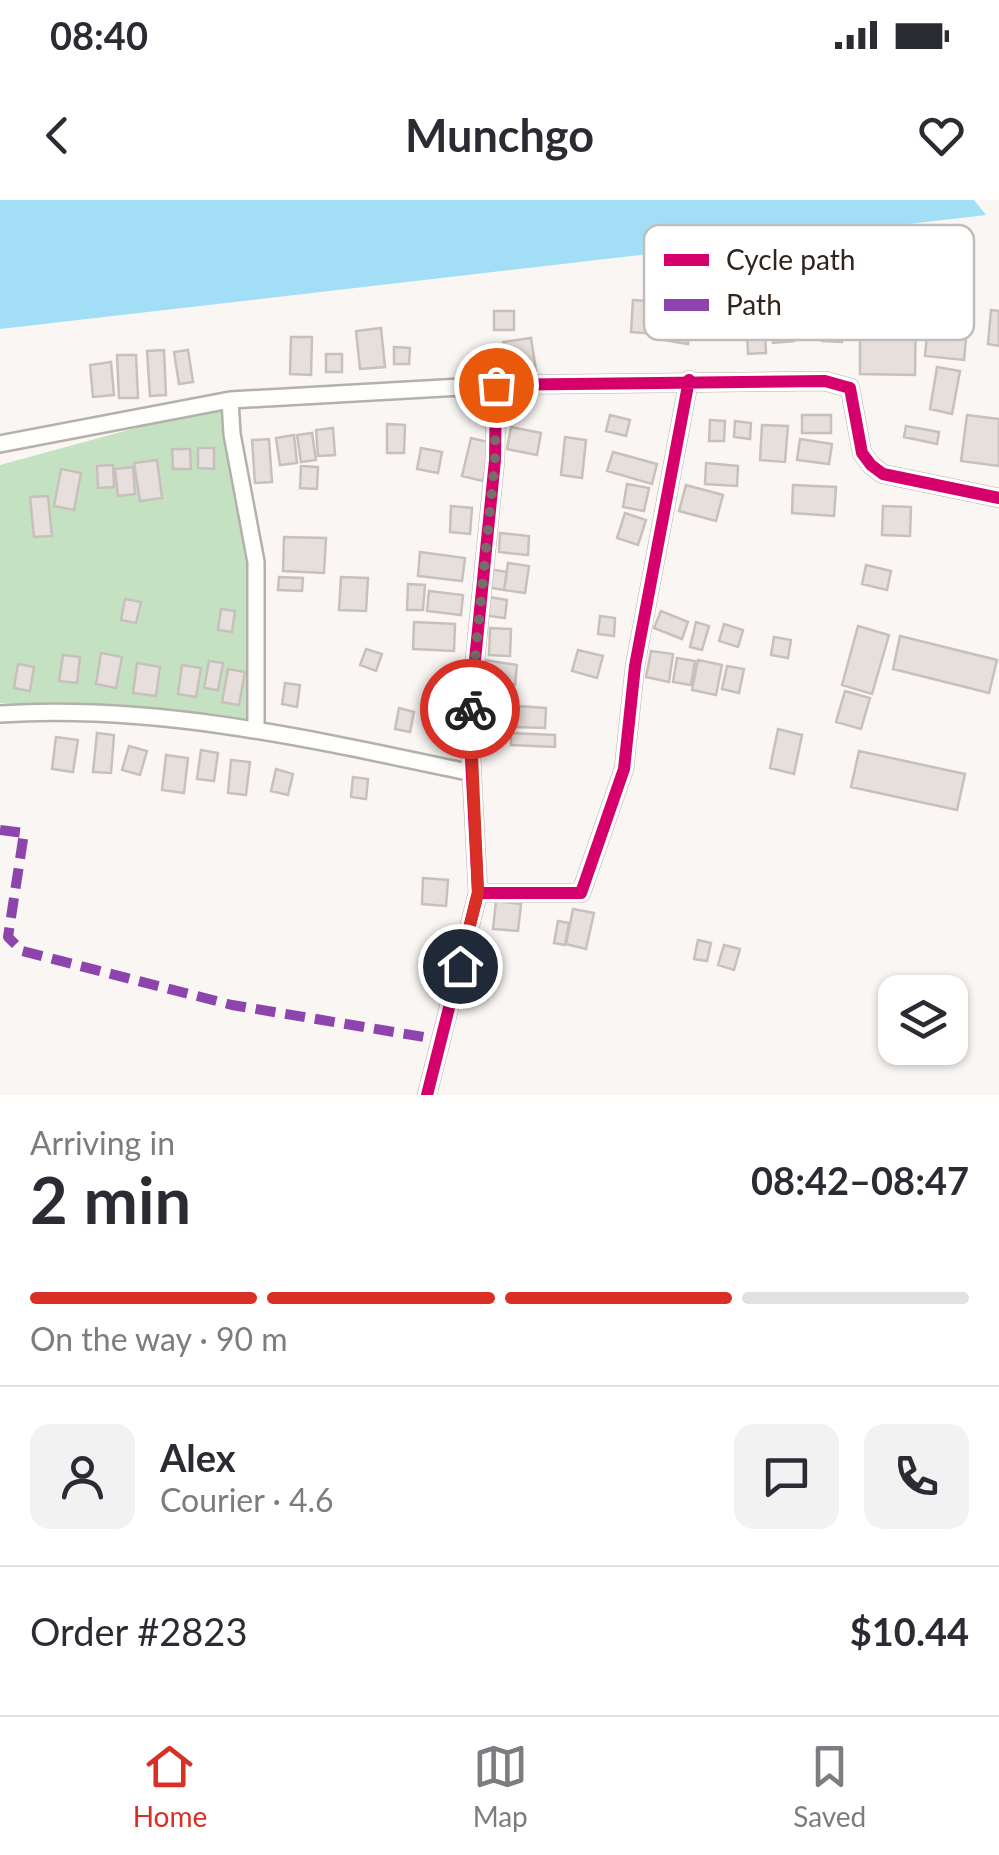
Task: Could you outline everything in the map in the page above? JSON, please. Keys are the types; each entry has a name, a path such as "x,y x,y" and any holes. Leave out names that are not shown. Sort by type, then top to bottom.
{"street":[{"path":"478,892 582,893 624,769 636,666 689,380"},
{"path":"0,444 230,400 496,385 825,381 850,388 862,452 883,474 999,498"},
{"path":"426,1095 478,892 469,720 495,460 496,385"},
{"path":"230,400 232,434 256,562 256,727"},
{"path":"0,714 68,710 256,727 472,773"}],"green space":[{"path":"227,403 248,561 256,727 0,703 0,465"}],"water":[{"path":"0,200 974,200 986,215 900,225 644,225 644,255 0,329"}],"building":[{"path":"633,300 644,301 644,333 631,332"},
{"path":"991,310 999,311 999,346 988,344"},
{"path":"494,311 514,311 514,330 494,330"},
{"path":"381,328 385,367 360,369 356,331"},
{"path":"291,337 312,337 311,375 290,374"},
{"path":"531,338 536,371 507,375 503,342"},
{"path":"747,340 765,340 766,353 748,354"},
{"path":"860,340 916,340 915,375 860,374"},
{"path":"926,340 966,340 964,360 925,356"},
{"path":"394,347 410,348 409,364 394,364"},
{"path":"164,350 166,395 150,396 147,351"},
{"path":"188,350 193,382 179,384 174,352"},
{"path":"326,354 342,354 342,372 326,372"},
{"path":"117,355 136,355 138,398 119,398"},
{"path":"111,362 114,395 93,397 90,365"},
{"path":"937,367 960,371 952,414 930,409"},
{"path":"610,415 630,420 626,436 606,431"},
{"path":"802,415 831,415 831,433 802,433"},
{"path":"967,415 999,419 999,466 961,461"},
{"path":"710,420 725,421 724,441 709,441"},
{"path":"735,421 751,423 750,439 734,437"},
{"path":"387,424 405,425 404,453 387,453"},
{"path":"762,425 788,426 785,462 760,460"},
{"path":"906,426 939,432 937,444 904,437"},
{"path":"511,427 541,433 537,455 507,449"},
{"path":"333,428 335,455 318,456 316,430"},
{"path":"312,433 316,460 301,462 297,435"},
{"path":"294,435 297,463 280,465 276,438"},
{"path":"565,437 586,440 582,478 561,475"},
{"path":"471,438 492,443 483,481 462,476"},
{"path":"269,439 272,482 255,483 252,440"},
{"path":"800,439 832,444 829,464 797,460"},
{"path":"198,448 214,448 214,469 198,468"},
{"path":"421,448 442,452 438,473 417,469"},
{"path":"172,449 190,449 191,469 173,469"},
{"path":"613,452 657,464 652,484 607,471"},
{"path":"157,460 162,498 140,501 134,463"},
{"path":"706,463 738,466 737,486 705,484"},
{"path":"113,465 114,487 98,488 97,466"},
{"path":"301,466 318,467 317,489 300,488"},
{"path":"133,467 135,494 118,496 115,469"},
{"path":"61,469 81,473 74,510 54,506"},
{"path":"627,484 649,488 644,511 623,507"},
{"path":"686,485 723,495 716,521 679,511"},
{"path":"793,485 836,487 834,516 792,513"},
{"path":"48,496 52,536 34,537 30,497"},
{"path":"451,506 472,508 470,534 450,532"},
{"path":"883,506 911,507 910,536 882,535"},
{"path":"625,513 646,520 638,545 617,538"},
{"path":"500,533 529,536 528,555 499,552"},
{"path":"284,537 326,538 324,573 283,571"},
{"path":"420,552 465,558 462,581 418,576"},
{"path":"508,563 529,566 525,593 504,590"},
{"path":"866,565 891,571 887,590 862,584"},
{"path":"489,569 507,572 504,590 486,587"},
{"path":"279,577 303,578 302,591 278,590"},
{"path":"341,577 368,578 366,611 339,610"},
{"path":"408,584 425,585 423,610 407,610"},
{"path":"429,591 463,595 461,615 427,611"},
{"path":"484,596 507,600 505,618 482,615"},
{"path":"125,599 141,602 136,623 121,620"},
{"path":"221,609 235,611 232,632 218,630"},
{"path":"661,611 688,622 682,639 654,628"},
{"path":"600,616 615,618 614,636 598,634"},
{"path":"414,622 455,624 454,651 413,649"},
{"path":"696,622 709,626 702,650 690,647"},
{"path":"724,624 743,630 738,647 719,641"},
{"path":"858,626 889,635 872,694 842,685"},
{"path":"490,628 511,629 510,656 489,655"},
{"path":"900,636 997,660 989,693 893,669"},
{"path":"774,637 791,640 788,658 771,655"},
{"path":"366,649 382,654 376,671 360,665"},
{"path":"578,650 603,656 597,678 572,671"},
{"path":"651,651 673,654 669,682 646,677"},
{"path":"101,653 122,657 116,688 96,684"},
{"path":"63,655 80,657 77,683 59,681"},
{"path":"677,658 695,661 691,685 673,682"},
{"path":"485,660 517,665 515,685 492,681 491,696 511,700 510,718 481,714"},
{"path":"698,660 722,665 716,695 692,690"},
{"path":"209,661 223,663 218,690 204,688"},
{"path":"137,663 160,667 156,696 133,693"},
{"path":"18,664 34,667 30,691 14,688"},
{"path":"182,665 201,668 196,697 178,694"},
{"path":"727,666 744,669 739,693 722,689"},
{"path":"228,669 245,672 239,705 222,702"},
{"path":"285,683 300,685 297,707 282,704"},
{"path":"845,691 870,698 861,729 836,722"},
{"path":"517,706 546,708 545,728 516,727"},
{"path":"399,708 414,712 410,732 395,729"},
{"path":"436,708 455,714 447,740 429,734"},
{"path":"778,729 802,735 794,774 770,768"},
{"path":"97,733 114,735 111,773 93,772"},
{"path":"511,733 555,735 555,747 511,745"},
{"path":"56,737 78,740 73,772 52,769"},
{"path":"129,746 147,751 140,775 122,770"},
{"path":"201,750 218,753 214,781 197,779"},
{"path":"859,751 965,774 957,810 851,787"},
{"path":"166,755 188,758 184,793 162,790"},
{"path":"231,760 250,762 246,795 228,793"},
{"path":"276,769 293,774 288,795 271,791"},
{"path":"353,777 368,779 366,799 351,797"},
{"path":"423,878 448,880 446,906 422,904"},
{"path":"496,901 521,904 518,931 493,929"},
{"path":"573,909 594,913 586,949 566,944"},
{"path":"558,921 569,923 565,945 554,943"},
{"path":"698,940 711,943 707,961 694,959"},
{"path":"724,945 740,949 734,970 718,965"}],"marked path":[{"path":"0,830 24,833 8,937 22,951 232,1005 442,1040"}],"cycle path":[{"path":"478,893 581,893 624,769 635,666 689,380"},
{"path":"427,1095 478,893 469,720 495,460 496,385 825,381 850,388 862,453 883,474 999,498"}],"way so far":[{"path":"470,709 495,460 496,385"}],"route":[{"path":"460,966 478,892 470,709"}]}
